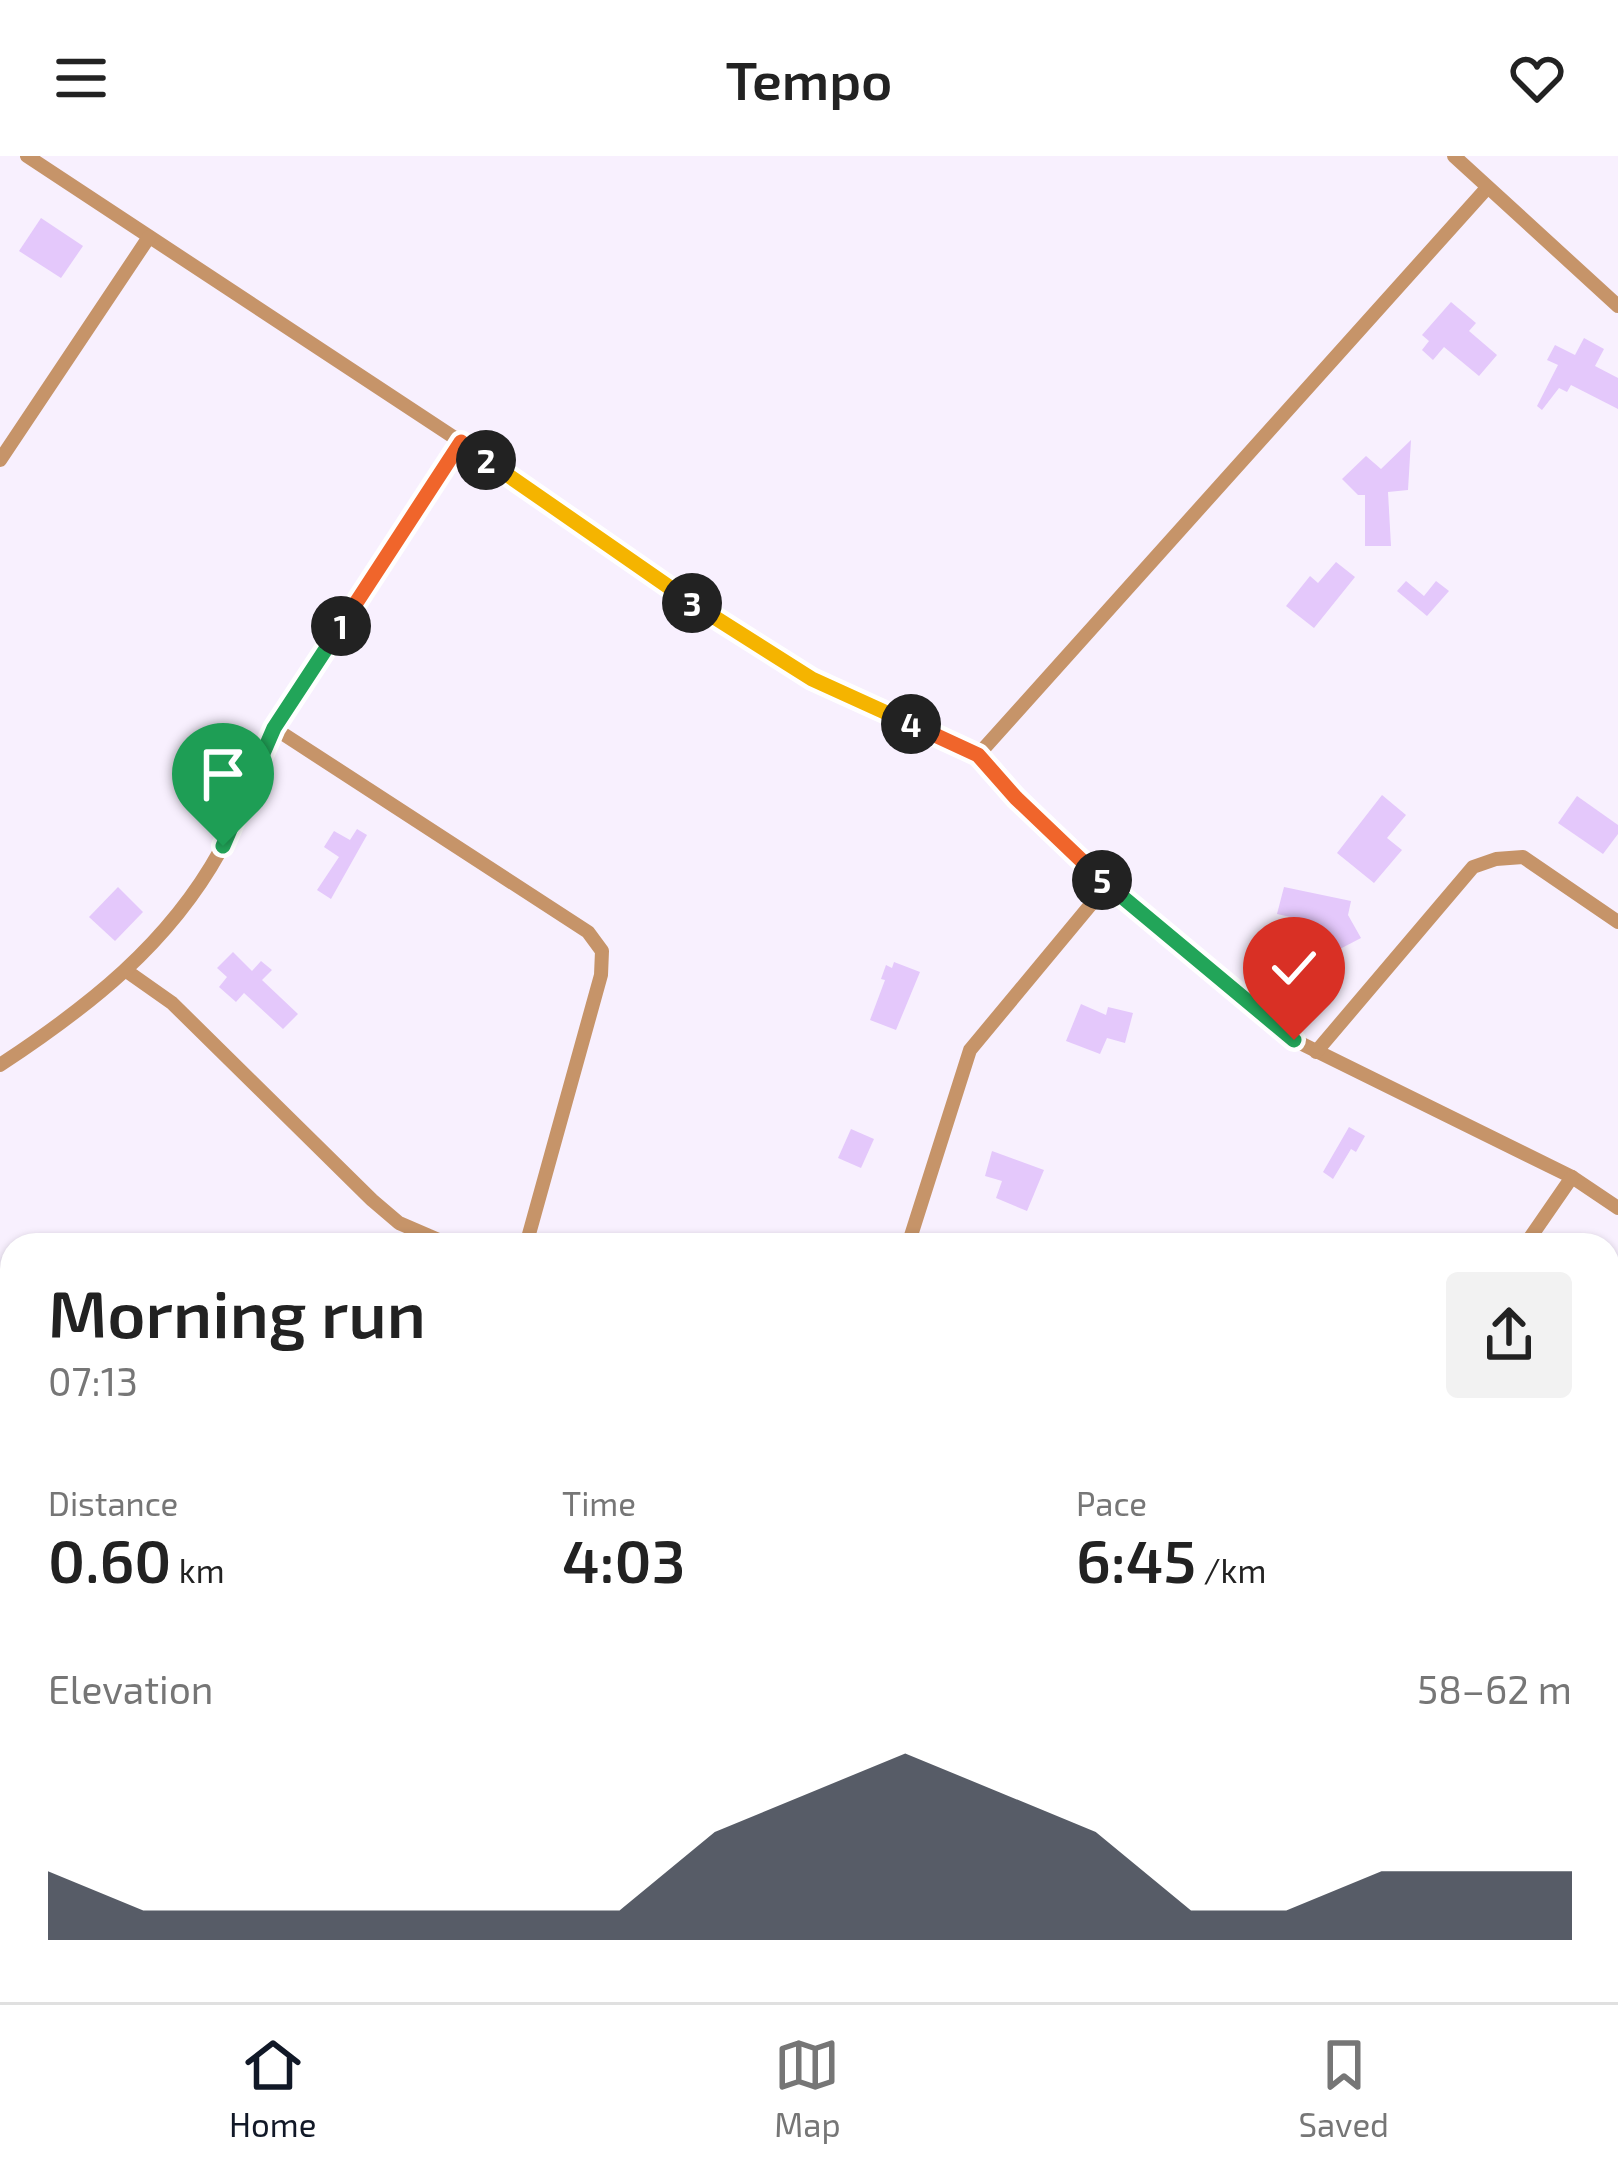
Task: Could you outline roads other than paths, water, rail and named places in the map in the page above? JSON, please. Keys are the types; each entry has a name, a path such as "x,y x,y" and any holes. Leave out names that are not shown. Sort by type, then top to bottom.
{"street":[{"path":"26,156 461,442 725,626 812,679 978,755 1107,885 1294,1040 1572,1177 1618,1208"},
{"path":"1454,156 1618,306"},
{"path":"978,755 1487,188"},
{"path":"0,460 148,237"},
{"path":"0,1065 128,972 191,901 223,846 274,728 461,442"},
{"path":"274,728 588,932 602,951 602,975 529,1233"},
{"path":"1316,1052 1473,867 1523,857 1618,922"},
{"path":"912,1233 970,1051 1107,885"},
{"path":"128,972 172,1003 371,1200 399,1223 422,1233"},
{"path":"1533,1233 1572,1177"}]}
